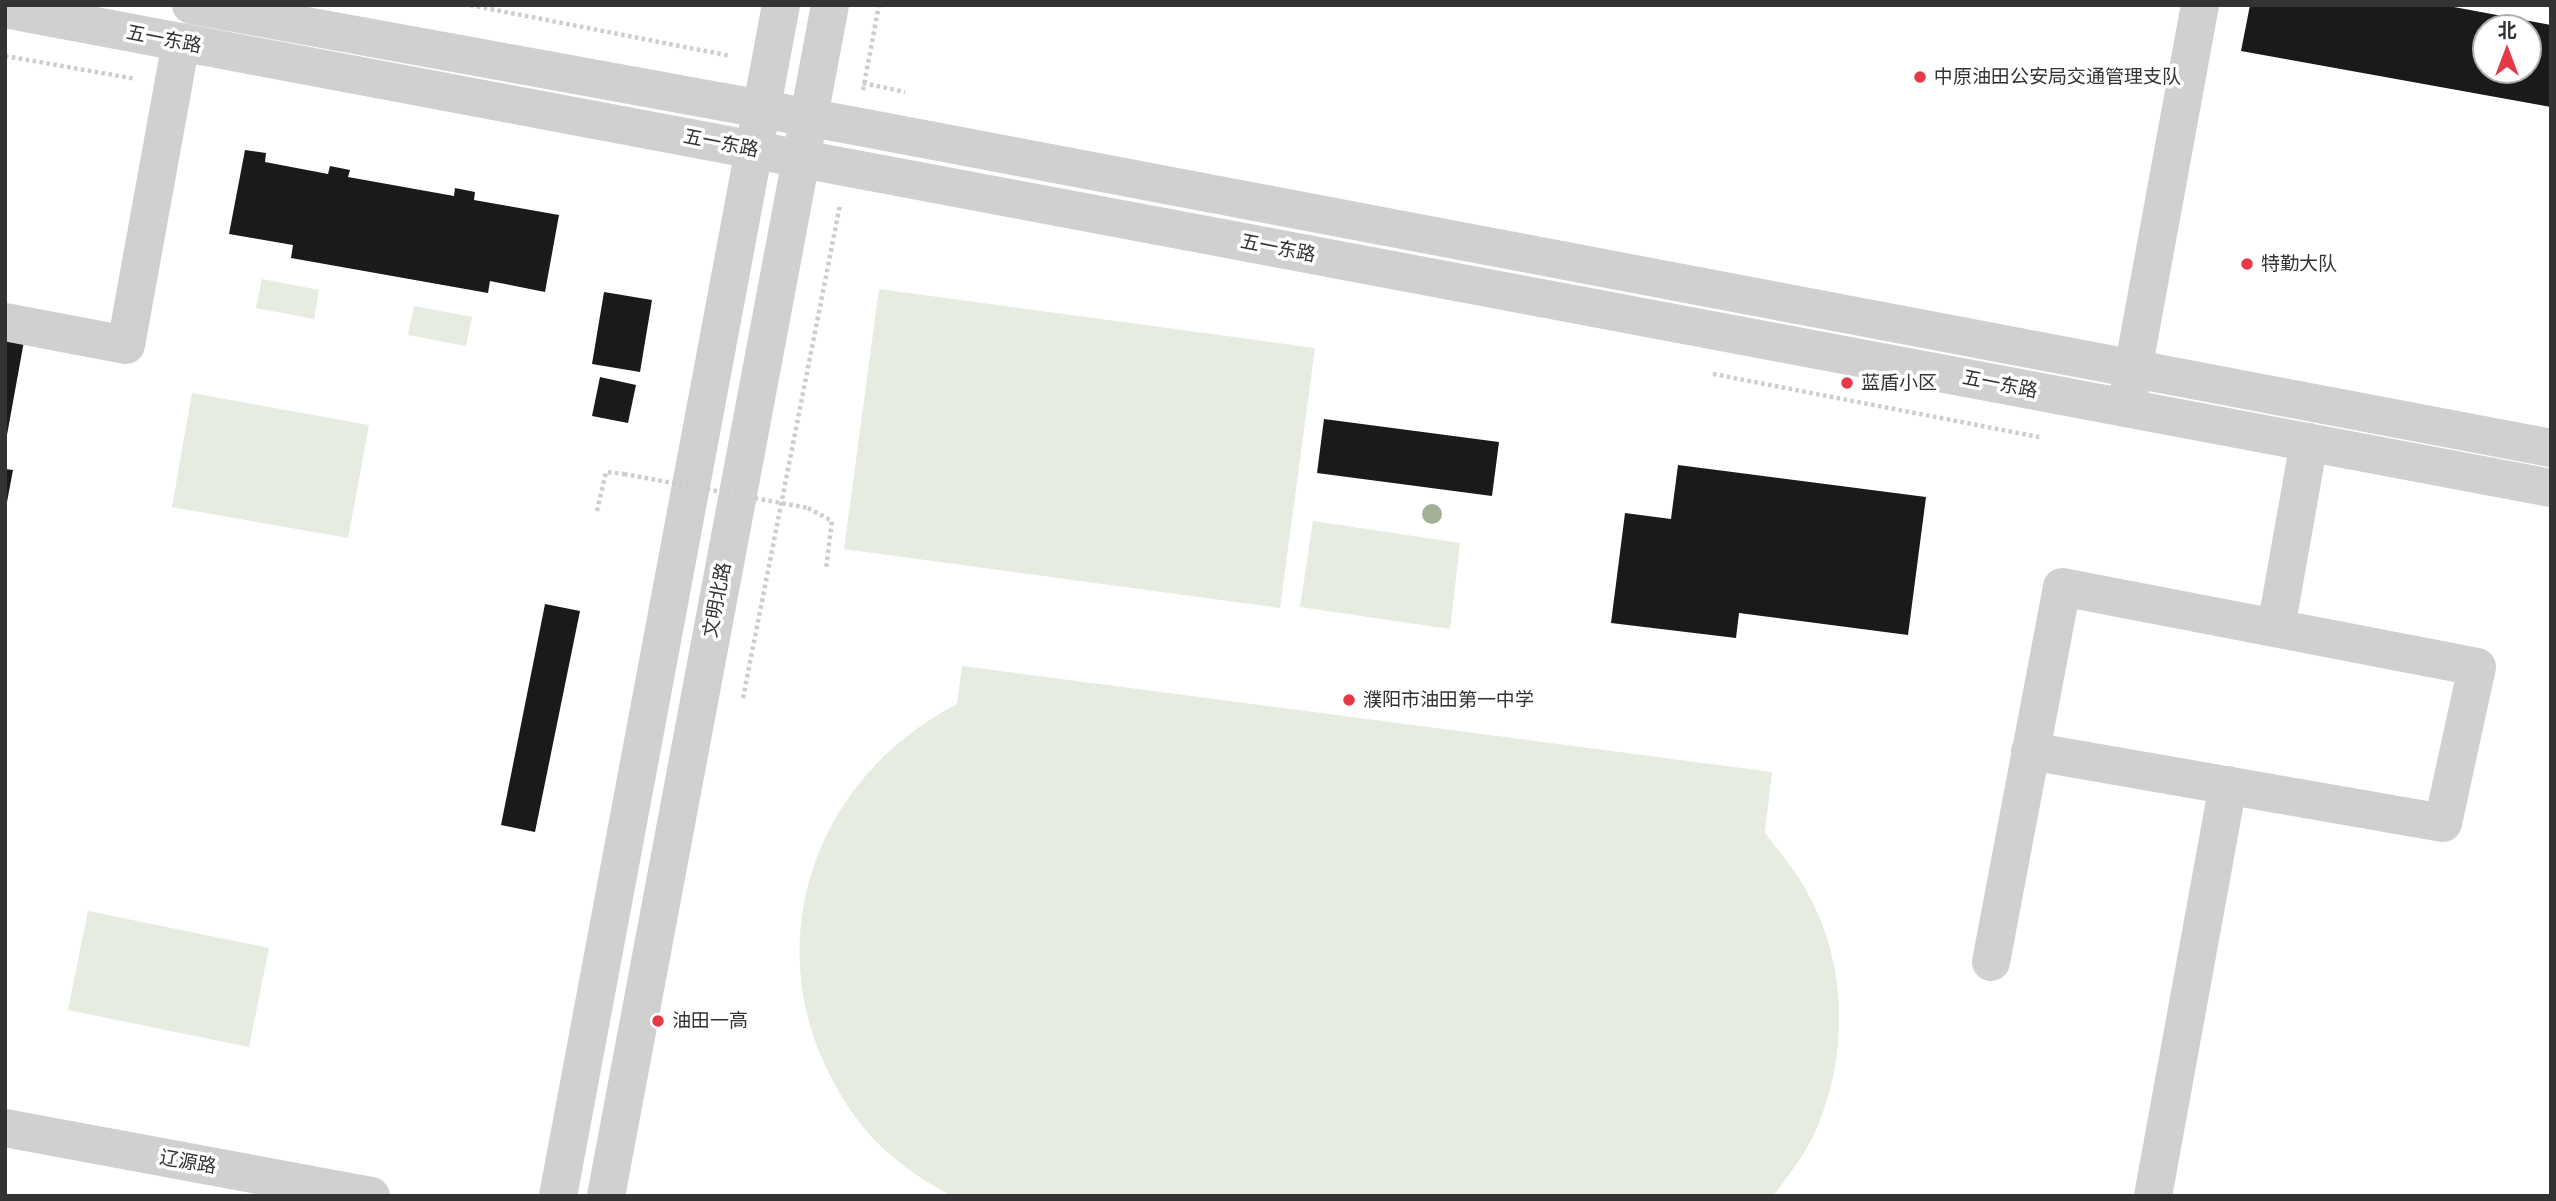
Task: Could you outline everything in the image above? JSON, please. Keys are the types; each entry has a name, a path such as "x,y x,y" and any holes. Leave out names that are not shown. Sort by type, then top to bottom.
{"street":[{"name":"五一东路","path":"191,5 810,118 2551,448"},
{"path":"558,1196 781,5"},
{"name":"文明北路","path":"606,1196 830,5"},
{"path":"2126,408 2200,5"},
{"name":"五一东路","path":"5,9 2551,488"},
{"path":"5,322 125,345 181,42"},
{"path":"2276,628 2309,442"},
{"path":"1991,962 2030,751 2062,587 2477,667 2443,823 2030,751"},
{"path":"2153,1196 2228,785"},
{"name":"辽源路","path":"5,1128 371,1196"}],"path":[{"path":"470,5 771,64"},
{"path":"818,74 914,94"},
{"path":"597,512 606,472 808,508 832,521 827,569"}],"shaded area":[{"path":"262,279 319,290 314,319 256,308"},
{"path":"879,289 1315,348 1280,608 844,549"},
{"path":"414,306 472,317 466,346 408,335"},
{"path":"192,393 369,425 348,538 172,507"},
{"path":"1313,521 1460,543 1450,629 1300,607"},
{"path":"962,666 1772,772 1765,833 1799,878 1818,913 1835,973 1839,1005 1835,1067 1828,1098 1808,1146 1773,1196 952,1196 937,1188 915,1174 875,1141 844,1101 832,1079 810,1025 800,970 802,916 814,865 837,817 868,773 909,735 957,704"},
{"path":"88,911 269,948 249,1047 68,1010"}],"building":[{"path":"2250,5 2443,5 2492,14 2472,14 2472,84 2542,84 2542,23 2551,25 2551,107 2241,51"},
{"path":"245,150 266,153 265,162 328,174 330,166 350,170 348,177 454,196 455,188 475,192 474,200 559,215 545,292 490,281 488,293 291,258 293,245 229,234"},
{"path":"604,292 652,300 640,372 592,364"},
{"path":"5,326 26,330 7,435 5,435"},
{"path":"600,377 636,385 628,423 592,416"},
{"path":"1324,419 1499,442 1492,496 1317,473"},
{"path":"1678,465 1926,497 1908,635 1739,613 1736,638 1611,623 1625,513 1671,519"},
{"path":"5,469 13,470 7,502 5,502"},
{"path":"545,604 580,611 535,832 501,825"}],"place":[{"name":"中原油田公安局交通管理支队","path":"1920,77"},
{"name":"特勤大队","path":"2247,264"},
{"name":"蓝盾小区","path":"1847,383"},
{"name":"濮阳市油田第一中学","path":"1349,700"},
{"name":"油田一高","path":"658,1021"}]}
